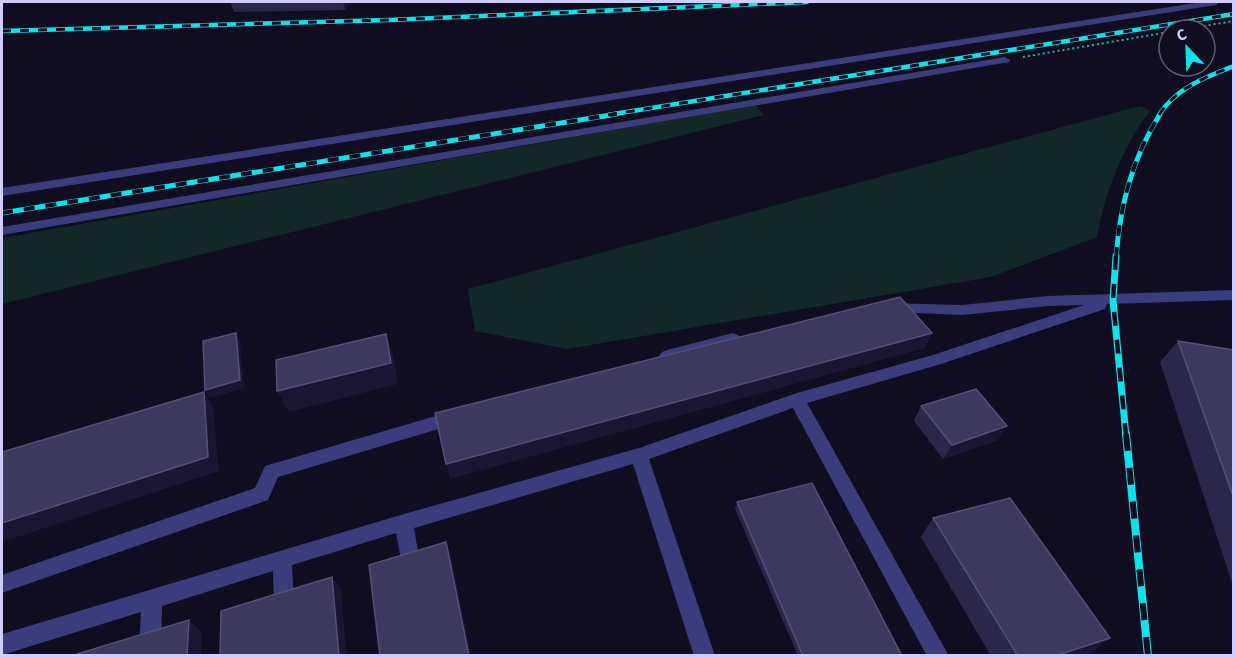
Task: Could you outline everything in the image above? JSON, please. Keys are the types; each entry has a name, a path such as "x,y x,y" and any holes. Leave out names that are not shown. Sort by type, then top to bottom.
{"lane":[{"path":"2,192 1216,2"},
{"path":"2,231 1005,60"},
{"path":"879,309 890,307 962,310 1048,301 1233,295"},
{"path":"2,645 404,522 639,455 797,400 935,360 1113,300"},
{"path":"656,359 701,346 746,337"},
{"path":"797,400 939,656"},
{"path":"2,584 262,494 271,471 475,412"},
{"path":"639,455 705,656"},
{"path":"404,522 411,568"},
{"path":"282,559 284,607"},
{"path":"150,648 152,599"}],"path":[{"path":"1217,24 1233,21"},
{"path":"1005,60 1157,34"}],"green space":[{"path":"755,105 764,115 2,304 2,238"},
{"path":"1140,106 1150,111 1131,140 1116,171 1097,237 991,277 567,349 475,331 468,289"}],"building":[{"path":"900,297 932,333 446,464 435,413"},
{"path":"236,333 240,380 205,390 203,341"},
{"path":"386,334 391,363 277,391 276,360"},
{"path":"1178,341 1233,350 1233,496"},
{"path":"976,389 1007,426 952,445 921,406"},
{"path":"204,392 208,457 2,523 2,452"},
{"path":"812,483 902,656 803,656 737,502"},
{"path":"1010,498 1110,638 1055,656 1018,656 933,518"},
{"path":"446,542 469,656 380,656 369,565"},
{"path":"332,577 339,656 220,656 221,611"},
{"path":"189,620 187,656 77,656 77,654"}],"railway":[{"path":"2,31 389,20 807,2"},
{"path":"608,115 1234,14"},
{"path":"1159,115 1174,98 1192,84 1234,66"},
{"path":"2,213 617,114"},
{"path":"1116,258 1124,201 1129,183 1142,148 1160,114"},
{"path":"1116,256 1113,300 1126,436"},
{"path":"1126,434 1148,656"}]}
